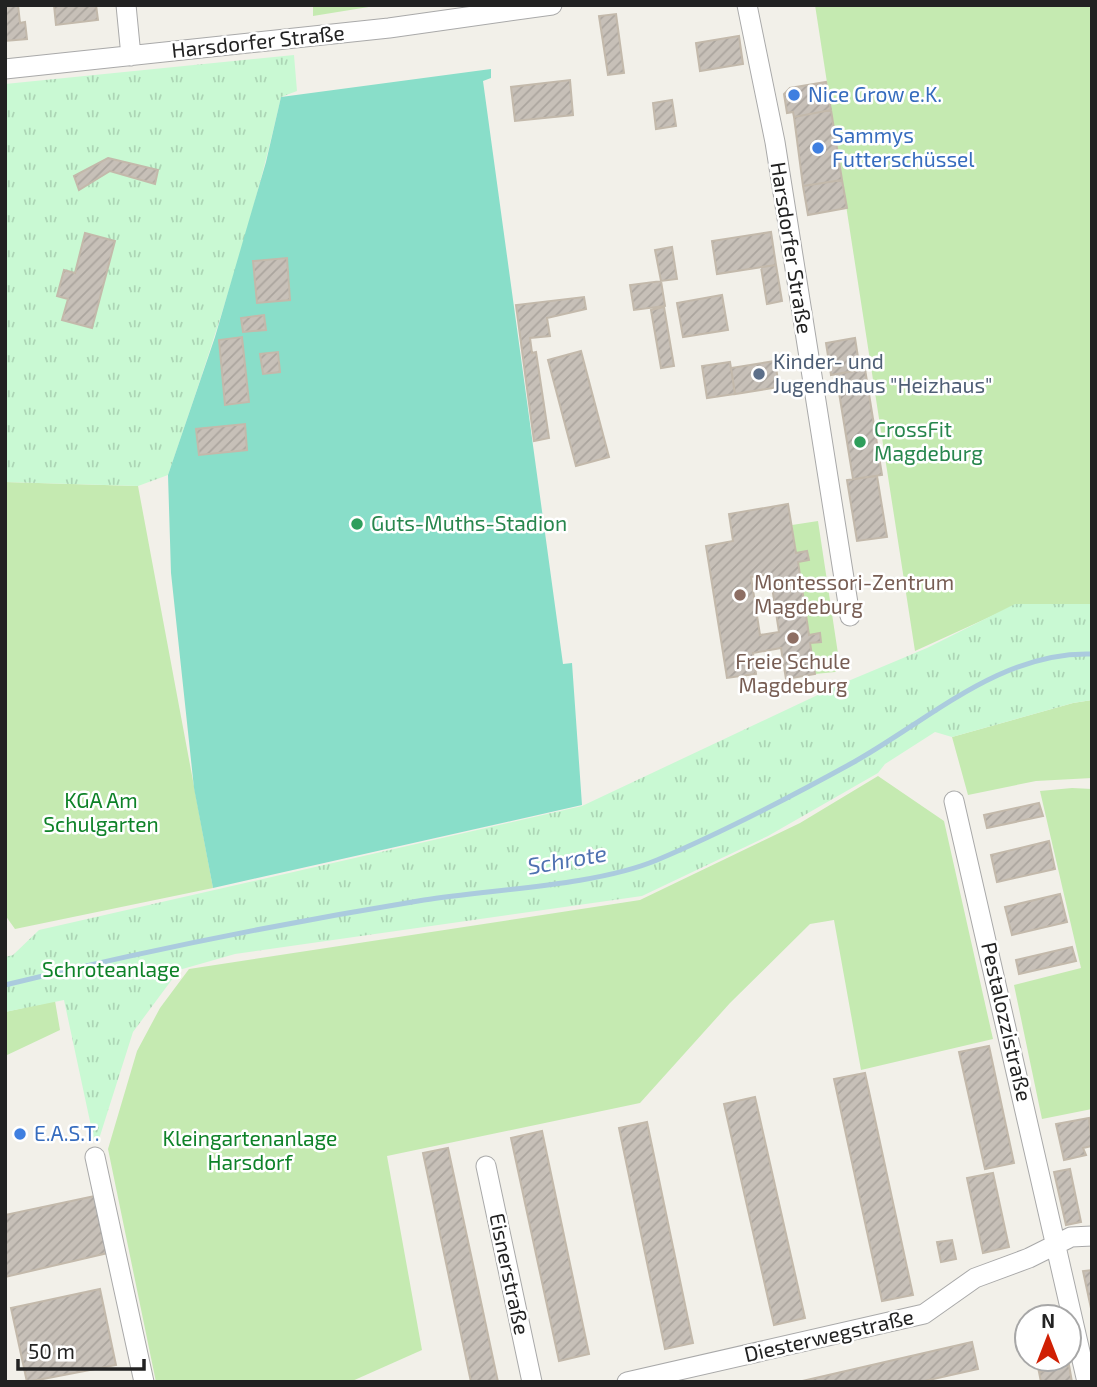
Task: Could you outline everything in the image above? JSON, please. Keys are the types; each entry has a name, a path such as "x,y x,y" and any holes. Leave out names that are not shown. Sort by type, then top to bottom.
{"street":[{"path":"126,5 131,56"},
{"name":"Harsdorfer Straße","path":"5,69 131,56 499,9 552,5"},
{"name":"Harsdorfer Straße","path":"747,5 775,142 850,616"},
{"name":"Pestalozzistraße","path":"954,800 1087,1382"},
{"path":"95,1157 144,1382"},
{"name":"Eisnerstraße","path":"486,1166 532,1382"},
{"path":"1057,1243 1076,1236 1092,1236"},
{"name":"Diesterwegstraße","path":"626,1382 924,1314 975,1279 1029,1258 1057,1243"}],"green space":[{"path":"313,5 381,5 313,16"},
{"path":"815,5 1092,5 1092,604 1016,605 915,651"},
{"path":"294,55 297,91 281,97 230,288 168,475 138,486 5,482 5,84"},
{"name":"Guts-Muths-Stadion","path":"491,69 491,78 483,81 563,664 572,663 582,805 213,888 194,788 171,573 168,475 215,337 266,162 281,97"},
{"name":"KGA Am Schulgarten","path":"5,482 138,486 213,888 15,929 5,915"},
{"path":"818,521 840,667 835,672 815,674 810,643 821,642 820,633 809,635 792,525"},
{"name":"Schroteanlage","path":"1015,604 1092,604 1092,700 952,737 935,732 885,764 878,773 768,836 642,896 235,954 179,970 133,1032 99,1139 94,1140 64,1000 5,1012 5,957 13,955 39,930 582,806 841,684 927,648"},
{"path":"1092,700 1092,778 1036,781 968,795 952,737"},
{"name":"Kleingartenanlage Harsdorf","path":"878,776 944,821 993,1039 861,1070 834,920 810,924 730,1003 640,1103 387,1156 422,1350 350,1382 156,1382 108,1149 137,1051 160,1008 189,969 640,900 800,823"},
{"path":"1092,789 1092,1109 1042,1119 1014,985 1081,968 1040,791"},
{"path":"55,1001 60,1030 5,1056 5,1012"}],"building":[{"path":"5,5 18,5 20,23 25,22 27,39 5,41"},
{"path":"54,5 96,5 98,20 56,25"},
{"path":"616,14 624,73 608,75 599,16"},
{"path":"739,36 743,64 700,71 696,43"},
{"path":"570,80 573,115 515,121 511,87"},
{"path":"826,82 831,110 794,117 793,112 787,113 784,94 790,88"},
{"path":"672,100 676,126 656,129 653,103"},
{"name":"Sammys Futterschüssel","path":"831,110 842,180 803,186 794,117"},
{"path":"108,158 158,170 155,184 110,171 79,190 74,176"},
{"path":"842,180 847,208 808,215 803,186"},
{"path":"771,232 776,265 717,274 712,241"},
{"path":"85,233 115,241 92,328 62,320 68,299 57,296 64,270 75,273"},
{"path":"672,247 677,279 661,281 655,250"},
{"path":"287,258 290,300 257,303 253,261"},
{"path":"776,265 782,301 767,304 761,267"},
{"path":"661,281 665,306 634,310 630,285"},
{"path":"722,295 728,330 683,337 677,303"},
{"path":"584,297 586,309 547,318 550,336 530,338 532,353 536,352 549,438 534,441 516,305"},
{"path":"664,307 674,366 661,368 651,310"},
{"path":"264,315 266,330 243,332 241,318"},
{"path":"242,337 249,402 225,405 219,340"},
{"path":"855,338 860,370 831,375 826,343"},
{"path":"581,351 609,457 576,466 548,360"},
{"path":"278,352 280,372 263,374 260,354"},
{"path":"775,361 779,387 735,394 731,368"},
{"path":"730,362 735,394 707,398 702,366"},
{"path":"865,369 882,475 853,479 836,374"},
{"path":"245,424 247,450 199,455 196,429"},
{"path":"877,476 887,537 857,541 847,480"},
{"path":"788,504 796,553 807,551 809,560 798,562 809,635 820,633 821,642 810,643 815,674 786,679 781,648 753,653 756,674 727,678 706,546 733,541 729,514","holes":["770,574 779,632 760,635 751,577"]},
{"path":"1039,803 1043,816 987,828 984,815"},
{"path":"1049,841 1055,869 997,882 991,855"},
{"path":"1060,894 1067,922 1012,935 1005,907"},
{"path":"1072,947 1076,961 1019,974 1016,960"},
{"path":"989,1046 1014,1163 985,1169 959,1052"},
{"path":"865,1073 913,1295 882,1301 834,1079"},
{"path":"755,1097 805,1318 774,1325 724,1104"},
{"path":"1089,1118 1092,1146 1083,1148 1086,1155 1064,1160 1056,1124"},
{"path":"647,1122 693,1343 665,1349 619,1128"},
{"path":"542,1131 589,1354 559,1361 511,1138"},
{"path":"448,1148 498,1382 471,1382 423,1153"},
{"path":"1070,1169 1081,1222 1066,1225 1054,1172"},
{"path":"993,1173 1009,1247 983,1253 967,1178"},
{"path":"95,1196 108,1253 5,1277 5,1215"},
{"path":"952,1240 956,1259 941,1262 937,1242"},
{"path":"1092,1270 1092,1313 1083,1271"},
{"path":"100,1289 116,1365 27,1382 11,1308"},
{"path":"972,1342 978,1369 920,1382 798,1382"},
{"path":"1039,1373 1070,1373 1072,1382 1041,1382"}],"waterway":[{"name":"Schrote","path":"5,985 161,949 319,918 424,900 543,886 632,869 706,838 807,787 854,762 967,691 996,676 1059,656 1092,654"}],"place":[{"name":"Nice Grow e.K.","path":"794,95"},
{"name":"Sammys Futterschüssel","path":"818,148"},
{"name":"Kinder- und Jugendhaus \"Heizhaus\"","path":"759,374"},
{"name":"CrossFit Magdeburg","path":"860,442"},
{"name":"Guts-Muths-Stadion","path":"357,524"},
{"name":"Montessori-Zentrum Magdeburg","path":"740,595"},
{"name":"Freie Schule Magdeburg","path":"793,638"},
{"name":"E.A.S.T.","path":"20,1134"}]}
